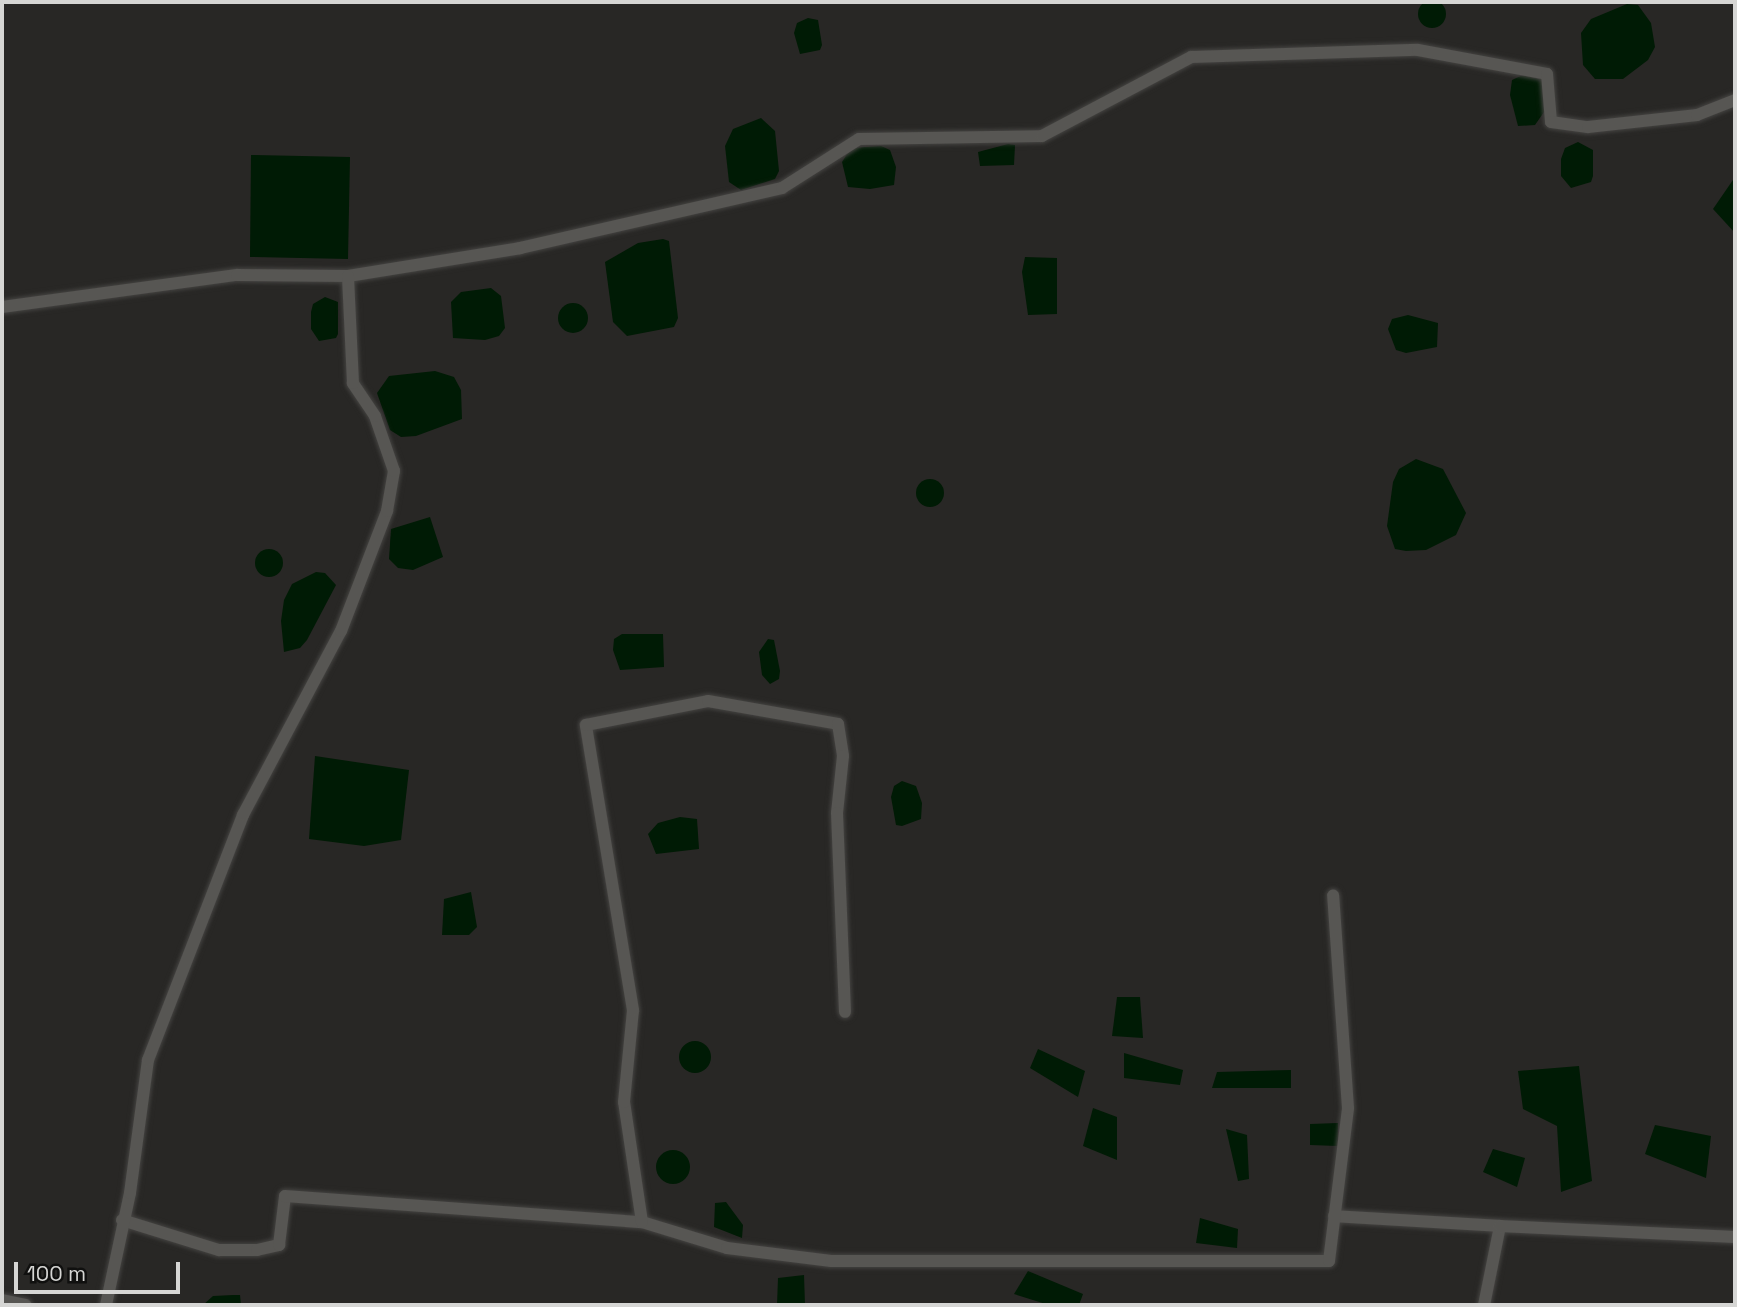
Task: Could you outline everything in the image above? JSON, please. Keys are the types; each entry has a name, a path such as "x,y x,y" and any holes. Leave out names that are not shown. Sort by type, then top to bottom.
{"street":[{"path":"2,307 237,275 348,275 520,248 782,188 859,139 1042,136 1191,57 1418,50 1547,74 1551,122 1588,127 1697,115 1735,100"},
{"path":"106,1305 148,1060 210,890 243,815 341,631 387,511 394,471 375,416 353,383 348,275"},
{"path":"642,1222 624,1102 633,1010 586,724 708,701 838,724 843,756 837,813 845,1012"},
{"path":"122,1220 219,1251 279,1245 285,1196 642,1222 727,1248 831,1261 1329,1261 1348,1108 1333,896"},
{"path":"1334,1216 1735,1237"},
{"path":"1484,1305 1500,1226"},
{"path":"2,1300 25,1305"}],"shaded area":[{"path":"1432,0 1442,4 1446,14 1442,24 1432,28 1422,24 1418,14 1422,4"},
{"path":"1627,4 1638,5 1651,23 1655,47 1648,60 1623,79 1595,79 1583,65 1581,33 1591,19"},
{"path":"808,18 818,20 822,45 820,50 800,54 794,33 797,23"},
{"path":"1523,75 1543,80 1544,112 1535,125 1518,126 1510,95 1512,80"},
{"path":"761,118 775,131 779,171 775,179 741,190 729,182 725,146 733,129"},
{"path":"1578,142 1593,150 1593,176 1591,182 1571,188 1561,176 1561,159 1565,148"},
{"path":"1008,144 1015,145 1014,165 980,166 978,152"},
{"path":"881,146 890,150 896,167 894,185 870,189 848,187 842,162 851,148"},
{"path":"251,155 350,157 348,259 250,257"},
{"path":"1735,177 1735,233 1713,209"},
{"path":"663,239 669,241 678,318 674,327 627,336 613,322 605,262 638,243"},
{"path":"1025,257 1057,258 1057,314 1028,315 1022,272"},
{"path":"491,288 501,296 505,328 499,336 485,340 453,338 451,302 461,292"},
{"path":"325,297 338,302 338,334 336,338 319,341 311,329 311,312 313,304"},
{"path":"573,303 584,307 588,318 584,329 573,333 562,329 558,318 562,307"},
{"path":"1408,315 1438,323 1437,347 1406,353 1396,350 1388,329 1392,319"},
{"path":"435,371 454,377 461,390 462,419 416,436 401,437 390,430 377,393 389,376"},
{"path":"1416,459 1443,469 1466,513 1456,535 1426,550 1406,551 1395,549 1387,526 1393,482 1399,469"},
{"path":"930,479 940,483 944,493 940,503 930,507 920,503 916,493 920,483"},
{"path":"430,517 443,557 413,570 398,568 389,559 391,529"},
{"path":"269,549 279,553 283,563 279,573 269,577 259,573 255,563 259,553"},
{"path":"316,572 325,573 336,585 307,640 300,648 284,652 281,621 284,600 292,584"},
{"path":"622,634 663,634 664,667 620,670 613,650 614,639"},
{"path":"768,639 774,640 780,671 779,679 770,684 762,675 759,652"},
{"path":"315,756 409,770 401,840 364,846 309,839"},
{"path":"902,781 916,786 922,803 921,819 902,826 896,825 891,797 894,786"},
{"path":"680,817 697,819 699,849 656,854 648,834 658,823"},
{"path":"471,892 477,927 469,935 442,935 444,899"},
{"path":"1117,997 1140,997 1143,1038 1112,1036"},
{"path":"695,1041 706,1046 711,1057 706,1068 695,1073 684,1068 679,1057 684,1046"},
{"path":"1038,1049 1085,1071 1078,1097 1030,1068"},
{"path":"1124,1053 1183,1070 1180,1085 1124,1078"},
{"path":"1579,1066 1592,1181 1561,1192 1557,1126 1523,1109 1518,1071"},
{"path":"1291,1070 1291,1088 1212,1088 1217,1072"},
{"path":"1093,1108 1117,1117 1117,1160 1083,1146"},
{"path":"1338,1123 1338,1146 1310,1145 1310,1124"},
{"path":"1655,1125 1711,1136 1706,1178 1645,1154"},
{"path":"1226,1129 1247,1135 1249,1179 1238,1181"},
{"path":"1493,1149 1525,1158 1517,1187 1483,1172"},
{"path":"673,1150 685,1155 690,1167 685,1179 673,1184 661,1179 656,1167 661,1155"},
{"path":"726,1202 743,1225 742,1238 714,1227 715,1203"},
{"path":"1200,1218 1238,1229 1237,1248 1196,1243"},
{"path":"1028,1271 1083,1294 1079,1305 1049,1305 1014,1294"},
{"path":"804,1275 805,1305 777,1305 778,1278"},
{"path":"240,1295 241,1305 203,1305 213,1296"}]}
